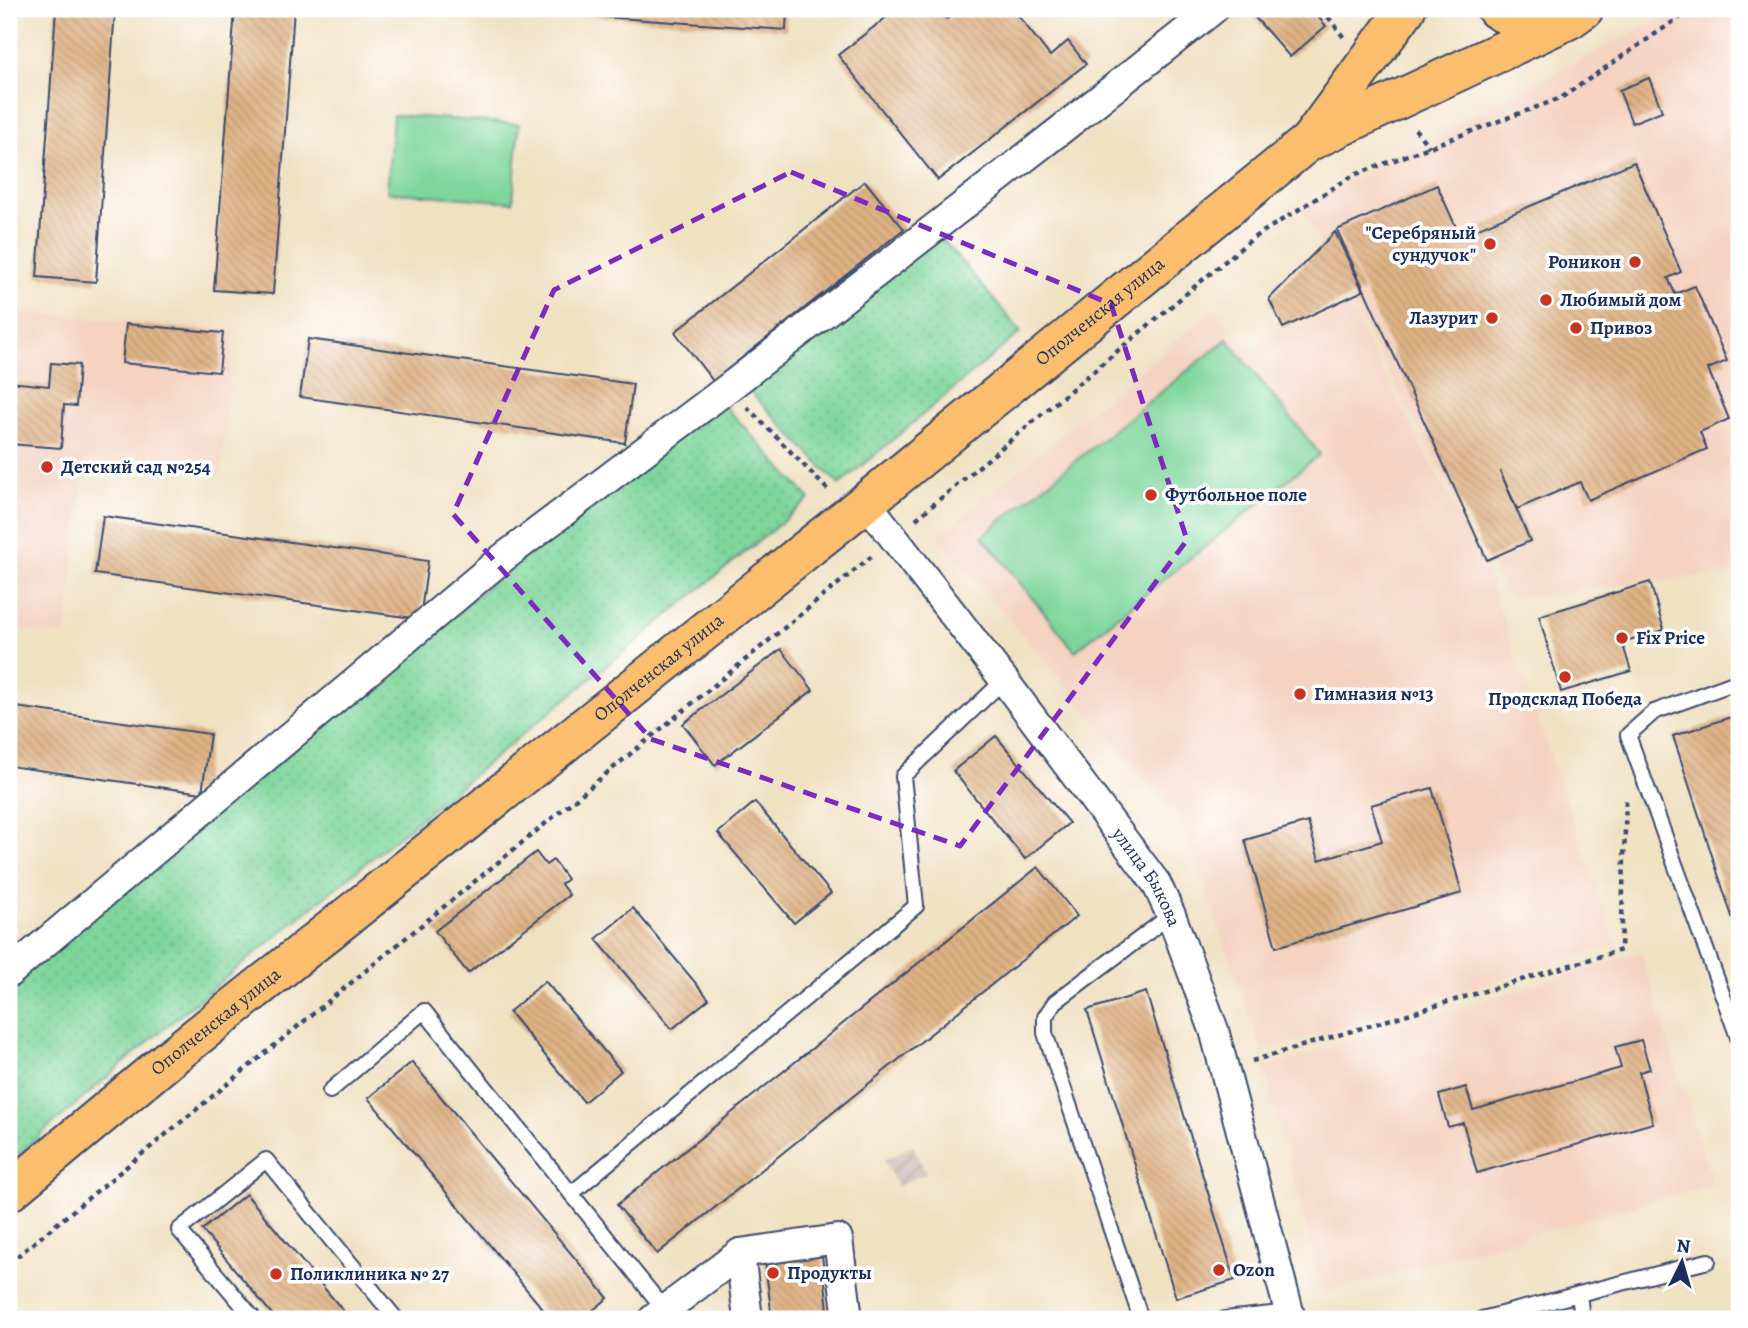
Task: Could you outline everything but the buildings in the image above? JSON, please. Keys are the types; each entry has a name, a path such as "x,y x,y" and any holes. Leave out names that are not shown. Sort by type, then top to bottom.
{"highway":[{"name":"Ополченская улица","path":"1308,142 1406,9"},
{"path":"1496,9 1502,13 1533,20 1577,14"},
{"name":"Ополченская улица","path":"9,1192 170,1058 858,508 1308,142 1577,14"}],"street":[{"path":"9,973 504,556 728,388 1214,9"},
{"name":"улица Быкова","path":"858,508 894,538 1156,883 1171,915 1214,1030 1290,1316"},
{"path":"659,1315 740,1253 838,1239 848,1319"},
{"path":"740,1253 748,1319"}],"lane":[{"path":"571,1194 916,906 903,776 1004,680"},
{"path":"1739,681 1654,712 1628,735 1739,1040"},
{"path":"1141,1319 1045,1033 1045,1017 1055,1002 1171,915"},
{"path":"330,1091 424,1011 571,1194 659,1315"},
{"path":"254,1319 179,1230 266,1160 396,1319"},
{"path":"1482,1319 1709,1261"},
{"path":"1579,1294 1582,1319"},
{"path":"1225,1319 1290,1316"}],"path":[{"path":"9,1262 894,538 1254,238 1354,175 1561,98 1692,9"},
{"path":"728,388 858,508"},
{"path":"1225,1070 1621,950 1626,789"}],"highlighted area":[{"path":"791,172 1111,304 1187,540 960,846 651,739 453,514 554,290"}],"shaded area":[{"path":"1677,9 1739,9 1739,572 1508,598 1301,207"},
{"name":"Гимназия №13","path":"1348,305 1484,565 1616,945 1262,1051 1182,822 938,536 1215,309 1243,350"},
{"name":"Детский сад №254","path":"9,312 234,330 221,475 85,459 66,635 9,628"},
{"path":"1641,952 1712,1184 1324,1293 1264,1067"},
{"path":"913,1146 926,1173 897,1186 884,1160"}],"green space":[{"path":"393,115 519,124 513,202 387,192"},
{"path":"938,234 1021,332 839,485 746,387"},
{"name":"Футбольное поле","path":"1227,339 1320,454 1075,651 982,536"},
{"path":"725,406 810,499 162,1030 9,1162 9,987 619,477"}],"place":[{"name":"\"Серебряный сундучок\"","path":"1490,244"},
{"name":"Роникон","path":"1635,262"},
{"name":"Любимый дом","path":"1546,300"},
{"name":"Лазурит","path":"1492,318"},
{"name":"Привоз","path":"1576,328"},
{"name":"Детский сад №254","path":"47,467"},
{"name":"Футбольное поле","path":"1151,495"},
{"name":"Fix Price","path":"1622,638"},
{"name":"Продсклад Победа","path":"1565,677"},
{"name":"Гимназия №13","path":"1300,694"},
{"name":"Ozon","path":"1219,1270"},
{"name":"Продукты","path":"773,1273"},
{"name":"Поликлиника № 27","path":"276,1274"}]}
